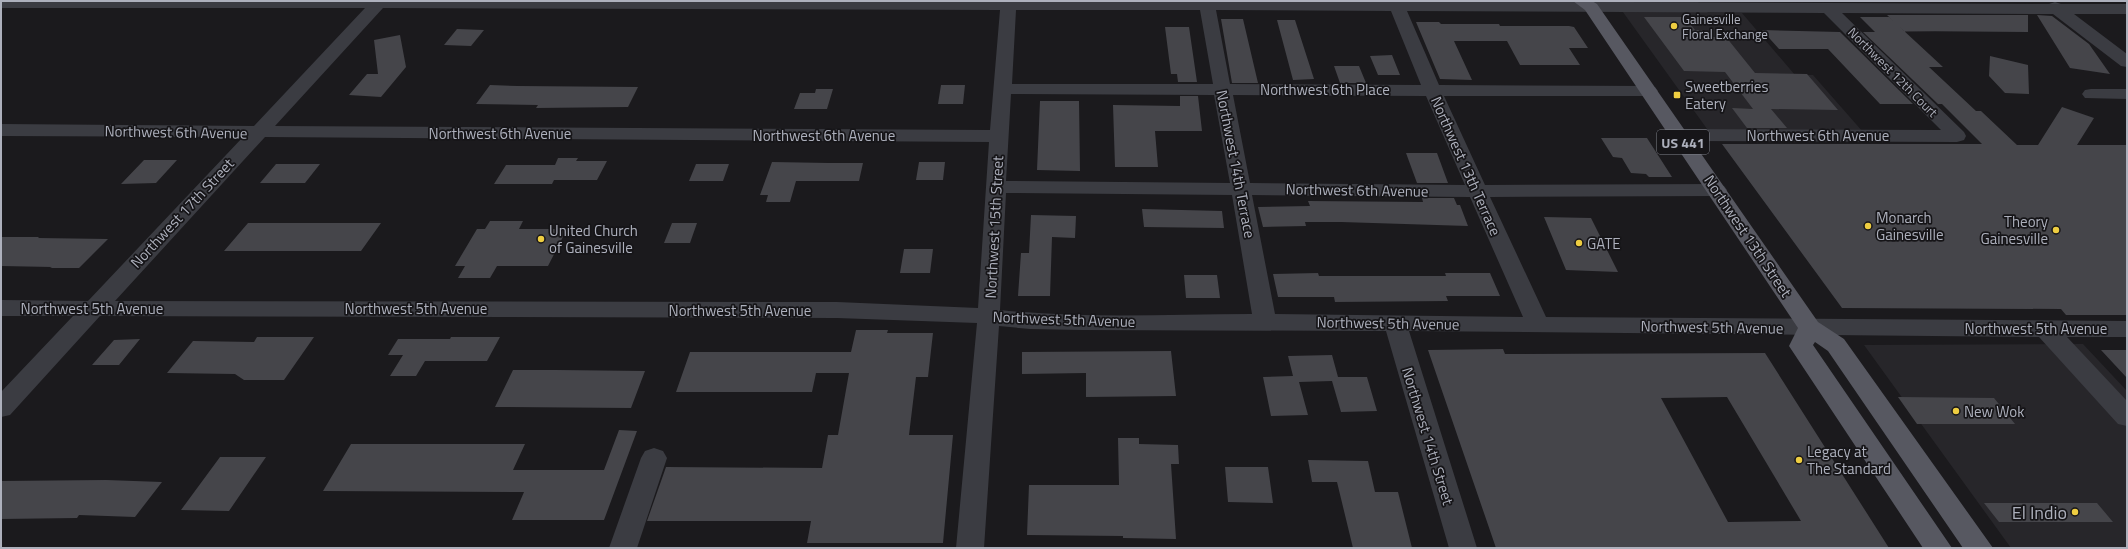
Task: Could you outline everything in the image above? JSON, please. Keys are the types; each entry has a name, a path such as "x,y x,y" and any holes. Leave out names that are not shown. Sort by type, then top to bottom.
{"main road":[{"name":"Northwest 13th Street","path":"1589,3 1810,328 1836,345 1979,548"},
{"path":"1810,328 1801,346 1938,548"}],"street":[{"path":"1,3 1008,3 1207,5 1348,3 1397,6 1589,3 1828,8 2053,5 2127,9"},
{"name":"Northwest 17th Street","path":"1,408 256,133 380,3"},
{"name":"Northwest 15th Street","path":"970,548 988,317 1008,3"},
{"name":"Northwest 14th Terrace","path":"1207,5 1265,322"},
{"path":"2053,5 2127,62"},
{"name":"Northwest 13th Terrace","path":"1397,6 1432,90 1538,325"},
{"name":"Northwest 12th Court","path":"1828,8 1957,136"},
{"name":"Northwest 6th Place","path":"1002,89 1649,91"},
{"path":"2091,94 2127,94"},
{"name":"Northwest 6th Avenue","path":"1,130 256,133 999,136"},
{"name":"Northwest 6th Avenue","path":"1679,135 1957,136"},
{"name":"Northwest 6th Avenue","path":"996,187 1478,191 1717,190"},
{"name":"Northwest 5th Avenue","path":"1,308 829,310 963,314 1030,321 1082,322 1265,322 1810,328 2127,329"},
{"name":"Northwest 14th Street","path":"1395,324 1463,548"},
{"path":"2045,328 2127,417"},
{"path":"624,548 654,458"}],"shaded area":[{"path":"1615,1 1697,1 1708,13 1742,13 1795,75 1813,75 1870,140 1715,140"},
{"path":"2083,344 2127,391 2127,548 2011,548 1864,345"}],"building":[{"path":"1888,1 2027,1 2027,2 1889,2"},
{"path":"1887,15 2028,15 2028,32 1904,31"},
{"path":"2037,15 2052,16 2089,44 2110,74 2070,68"},
{"path":"1644,17 1685,17 1695,30 1702,30 1707,37 1726,37 1755,73 1807,74 1838,110 1771,109 1787,128 1747,128 1732,108 1753,109 1725,72 1684,71"},
{"path":"1860,17 1889,17 1943,67 1929,67 1976,111 1981,111 2017,145 2038,145 2062,107 2094,118 2077,145 2127,145 2127,315 2066,315 2061,309 1842,308 1722,144 1982,144 1942,104 1938,104 1863,32 1875,32"},
{"path":"1221,19 1243,19 1258,83 1232,83"},
{"path":"1277,20 1295,20 1314,79 1293,80"},
{"path":"1416,22 1439,22 1441,24 1499,24 1500,26 1569,26 1574,27 1588,48 1569,48 1580,65 1520,65 1507,41 1454,41 1472,80 1440,79"},
{"path":"1165,27 1189,27 1197,82 1178,82 1177,74 1171,74"},
{"path":"457,29 484,30 471,46 444,45"},
{"path":"1762,30 1840,32 1913,104 1880,104 1828,49 1779,49"},
{"path":"400,35 406,67 381,97 349,95 367,74 378,74 374,40"},
{"path":"1392,55 1400,75 1378,75 1370,56"},
{"path":"1990,56 2028,65 2029,94 2005,93 1989,76"},
{"path":"1334,66 1359,66 1366,83 1340,83"},
{"path":"490,85 638,87 628,107 536,108 538,105 476,104"},
{"path":"941,85 965,85 963,104 938,104"},
{"path":"816,89 833,89 827,109 794,109 800,93 815,93"},
{"path":"1180,96 1198,96 1202,131 1155,131 1158,167 1115,167 1113,105 1180,106"},
{"path":"1040,101 1079,101 1080,171 1037,170"},
{"path":"1601,138 1647,138 1672,177 1649,177 1646,174 1631,173 1622,158 1613,157"},
{"path":"1406,153 1437,153 1448,183 1417,183"},
{"path":"558,158 578,158 576,161 607,161 597,180 554,180 552,184 494,184 506,165 555,165"},
{"path":"144,160 177,160 156,183 121,184"},
{"path":"772,162 863,163 859,181 796,181 790,202 766,202 768,195 760,195"},
{"path":"919,162 945,162 943,180 916,180"},
{"path":"276,164 320,164 305,183 260,183"},
{"path":"696,164 729,164 723,181 689,181"},
{"path":"1422,198 1454,198 1457,205 1460,205 1468,226 1305,222 1306,226 1263,227 1258,207 1310,206 1308,201 1423,202"},
{"path":"1142,209 1222,211 1224,228 1144,227"},
{"path":"1031,215 1076,216 1075,238 1052,237 1050,296 1018,296 1021,253 1029,253"},
{"name":"GATE","path":"1544,217 1591,218 1618,272 1566,270"},
{"name":"United Church of Gainesville","path":"490,221 523,221 519,229 567,229 548,266 497,266 490,278 458,278 465,266 455,266 477,229 485,229"},
{"path":"248,223 381,223 361,251 224,251"},
{"path":"672,223 697,223 690,243 664,243"},
{"path":"1,237 108,239 79,268 50,268 52,267 1,266"},
{"path":"904,249 933,249 930,273 900,273"},
{"path":"1318,273 1319,276 1446,276 1445,273 1490,273 1500,296 1446,296 1448,301 1335,302 1334,297 1278,297 1273,274"},
{"path":"1184,275 1217,275 1220,298 1186,298"},
{"path":"856,330 888,330 887,333 933,333 928,377 916,377 909,435 953,435 943,543 807,543 811,521 647,521 666,467 822,468 828,435 838,435 849,373 816,373 812,392 676,392 690,352 851,352"},
{"path":"257,337 314,337 284,380 244,380 235,374 167,373 193,341 254,342"},
{"path":"451,337 500,337 487,361 425,361 416,376 390,376 403,355 388,355 398,339 450,339"},
{"path":"140,339 119,365 92,365 114,340"},
{"path":"1503,349 1505,354 1765,353 1889,548 1496,548 1428,350","holes":["1727,397 1801,521 1728,522 1661,398"]},
{"path":"2101,350 2127,350 2127,378"},
{"path":"1171,351 1176,396 1086,397 1086,373 1022,374 1022,352"},
{"path":"1332,355 1338,377 1367,377 1377,411 1341,412 1332,381 1299,382 1308,415 1271,416 1263,377 1293,376 1288,356"},
{"path":"513,370 645,371 631,408 495,407"},
{"name":"New Wok","path":"1898,397 1994,398 2015,424 1917,424"},
{"path":"619,430 637,431 604,520 512,520 524,492 323,491 351,444 525,444 513,470 604,470"},
{"path":"1118,438 1139,438 1139,444 1178,445 1179,464 1171,464 1176,539 1123,538 1123,536 1027,535 1029,485 1119,485"},
{"path":"220,457 266,457 229,511 181,510"},
{"path":"1308,460 1368,461 1375,492 1398,492 1412,548 1353,548 1337,482 1312,482"},
{"path":"1225,467 1268,467 1273,503 1228,502"},
{"path":"106,480 162,482 135,517 79,515 77,518 1,519 1,481"},
{"path":"1984,503 2097,503 2113,522 1999,522"}],"place":[{"name":"Gainesville Floral Exchange","path":"1674,26"},
{"name":"Sweetberries Eatery","path":"1677,95"},
{"name":"Monarch Gainesville","path":"1868,226"},
{"name":"Theory Gainesville","path":"2056,230"},
{"name":"United Church of Gainesville","path":"541,239"},
{"name":"GATE","path":"1579,243"},
{"name":"New Wok","path":"1956,411"},
{"name":"Legacy at The Standard","path":"1799,460"},
{"name":"El Indio","path":"2075,512"}]}
